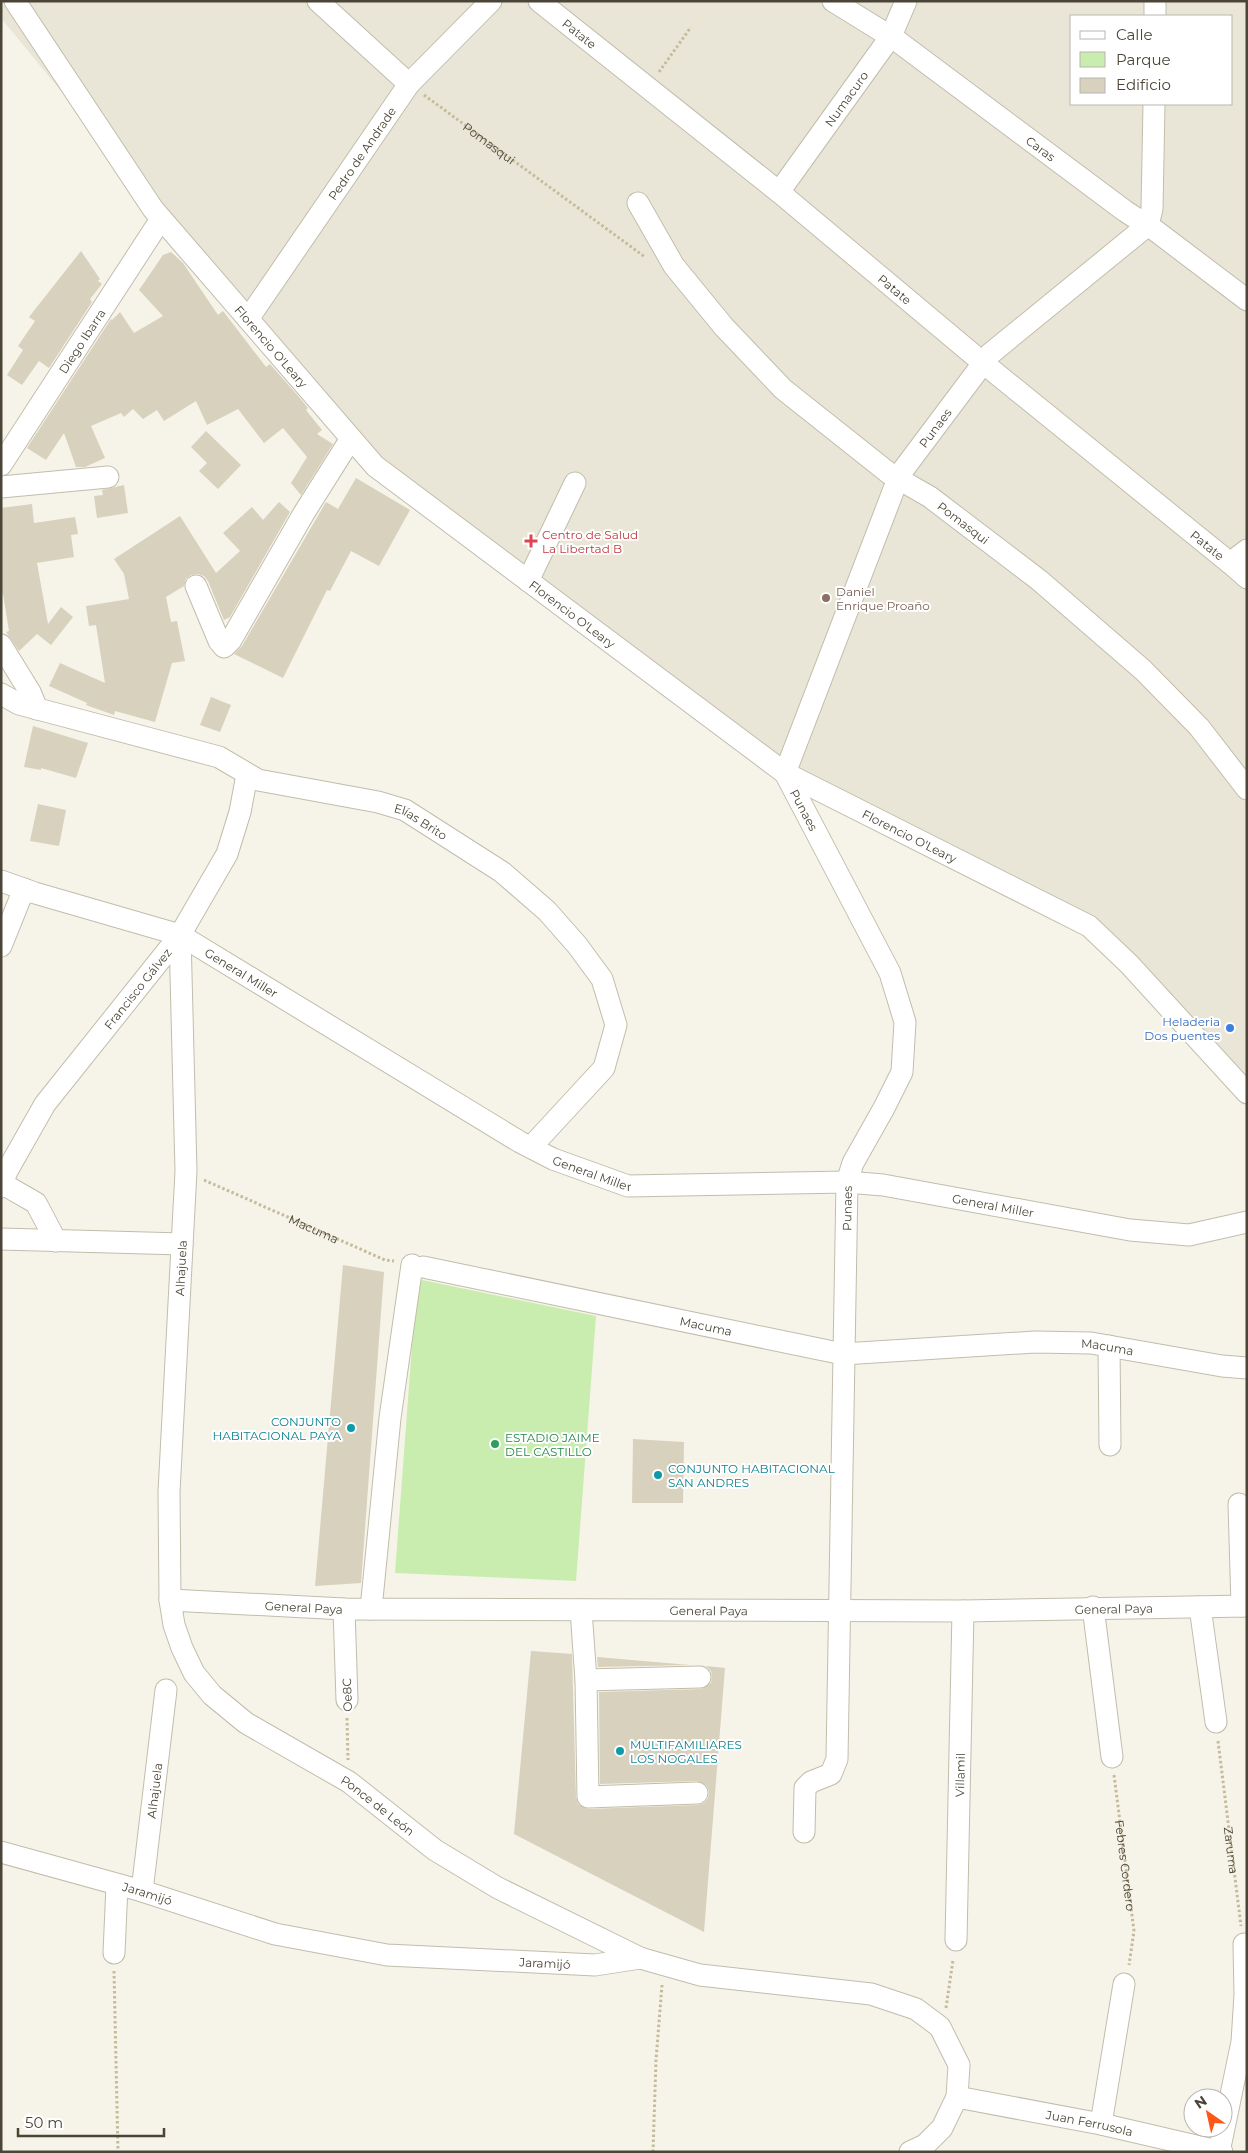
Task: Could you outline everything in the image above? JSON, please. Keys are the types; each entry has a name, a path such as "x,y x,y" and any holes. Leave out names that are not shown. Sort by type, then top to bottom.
{"street":[{"name":"Florencio O'Leary","path":"15,1 161,219 350,440 375,466 784,773 1089,926 1129,964 1247,1093"},
{"path":"318,1 409,84"},
{"name":"Pedro de Andrade","path":"248,319 409,84 491,1"},
{"name":"Patate","path":"540,1 780,192 982,362 1239,557 1247,578"},
{"name":"Caras","path":"833,1 891,36 1247,300"},
{"name":"Numacuro","path":"780,192 891,36 906,1"},
{"path":"1155,1 1155,15"},
{"path":"1148,225 1152,210 1154,105"},
{"name":"Pomasqui","path":"638,203 674,266 724,326 783,389 899,479 930,497 1038,580 1143,670 1199,728 1247,789"},
{"name":"Diego Ibarra","path":"1,465 161,219"},
{"name":"Punaes","path":"804,1832 806,1788 811,1782 831,1774 837,1760 847,1182 853,1162 902,1072 905,1022 890,973 784,773 903,470 982,362 990,354 1148,225"},
{"path":"196,586 219,641 224,647 231,640 304,514 350,440"},
{"path":"1,487 108,477"},
{"path":"528,581 575,483"},
{"path":"1,645 30,692 37,709"},
{"name":"Elías Brito","path":"1,694 19,704 218,758 258,780 378,802 405,810 502,872 547,911 577,945 602,979 616,1025 604,1068 531,1147"},
{"name":"Francisco Gálvez","path":"3,1177 45,1104 180,935 227,854 240,812 248,775"},
{"name":"General Miller","path":"1,881 180,935 531,1147 553,1159 628,1186 847,1182 883,1185 1130,1230 1189,1235 1247,1222"},
{"path":"1,946 24,889"},
{"name":"Alhajuela","path":"170,1600 169,1492 186,1171 180,935"},
{"path":"3,1177 36,1203 56,1241"},
{"path":"1,1239 182,1244"},
{"path":"371,1609 390,1418 417,1266"},
{"name":"Macuma","path":"417,1266 843,1354 1035,1342 1091,1343 1247,1368"},
{"path":"1109,1346 1110,1445"},
{"path":"1238,1504 1244,1606"},
{"name":"General Paya","path":"170,1600 344,1609 963,1611 1093,1607 1244,1606"},
{"name":"Ponce de León","path":"170,1600 174,1625 194,1673 212,1694 246,1723 349,1782 435,1850 498,1888 640,1958"},
{"path":"1200,1606 1216,1722"},
{"path":"1093,1607 1112,1757"},
{"name":"Oe8C","path":"344,1609 347,1700"},
{"path":"581,1610 586,1680 588,1797 697,1793"},
{"name":"Villamil","path":"956,1940 963,1611"},
{"path":"586,1680 700,1677"},
{"name":"Alhajuela","path":"142,1891 166,1690"},
{"name":"Jaramijó","path":"1,1852 142,1891 275,1934 387,1955 595,1965 640,1958 700,1975 871,1994 916,2009 940,2027 959,2065 957,2097 942,2128 925,2145 910,2152"},
{"path":"114,1953 117,1885"},
{"path":"1220,2152 1242,2042 1245,1995 1244,1944"},
{"path":"1102,2124 1124,1984"},
{"name":"Juan Ferrusola","path":"957,2097 1102,2124 1220,2152"}],"path":[{"path":"658,73 691,27"},
{"name":"Pomasqui","path":"409,84 642,256 674,266"},
{"name":"Macuma","path":"186,1171 385,1260 417,1266"},
{"name":"Oe8C","path":"347,1700 349,1782"},
{"name":"Zaruma","path":"1216,1722 1244,1944"},
{"name":"Febres Cordero","path":"1112,1757 1134,1931 1124,1984"},
{"path":"940,2027 947,2004 956,1940"},
{"path":"114,1953 118,2152"},
{"path":"653,2152 656,2060 663,1965"}],"shaded area":[{"path":"1,1 1247,1 1247,1098 1078,922 833,792 371,466 260,334 1,18"}],"green space":[{"name":"ESTADIO JAIME DEL CASTILLO","path":"417,1279 596,1316 576,1581 395,1573"}],"building":[{"path":"81,251 100,279 98,281 102,284 90,299 92,302 49,368 39,361 22,385 7,375 23,350 18,346 35,321 29,317"},
{"path":"171,252 183,263 218,315 223,311 266,367 270,364 308,408 306,410 322,430 317,434 333,444 301,495 291,483 307,457 283,428 264,443 238,409 207,425 196,401 164,421 157,410 143,419 133,409 124,417 121,413 91,426 105,458 85,467 76,467 64,433 46,460 27,448 111,319 120,312 134,333 163,316 139,290 163,255"},
{"path":"206,431 241,465 218,489 199,471 207,463 191,447"},
{"path":"356,478 410,510 379,566 351,551 330,591 327,590 283,678 234,654 242,646 326,502 338,509"},
{"path":"124,485 128,513 97,518 94,496 103,495 102,490"},
{"path":"279,502 290,512 230,617 224,620 208,581 204,576 198,574 191,575 186,579 184,586 166,597 171,622 177,621 185,661 172,663 155,722 115,711 114,715 86,705 87,703 49,686 60,663 105,683 96,625 89,626 86,606 129,599 124,574 114,559 180,516 216,573 240,551 223,533 252,507 263,520"},
{"path":"32,504 34,523 75,517 78,534 71,535 74,557 37,563 48,624 61,607 73,617 51,645 37,634 19,651 6,632 9,631 3,594 1,594 1,508"},
{"path":"211,697 231,705 220,732 200,725"},
{"path":"33,726 88,743 76,778 41,768 41,770 24,767"},
{"path":"38,804 66,810 59,846 30,841"},
{"name":"CONJUNTO HABITACIONAL PAYA","path":"343,1265 384,1272 361,1583 315,1586"},
{"name":"CONJUNTO HABITACIONAL SAN ANDRES","path":"633,1439 684,1442 683,1503 632,1503"},
{"name":"MULTIFAMILIARES LOS NOGALES","path":"531,1651 572,1654 576,1797 578,1804 588,1809 697,1805 704,1803 708,1798 709,1792 707,1786 697,1781 600,1784 599,1692 701,1689 711,1683 711,1671 706,1666 725,1668 704,1932 514,1834"},
{"path":"597,1657 690,1665 598,1667"}],"place":[{"name":"Centro de Salud La Libertad B","path":"531,541"},
{"name":"Daniel Enrique Proaño","path":"826,598"},
{"name":"Heladeria Dos puentes","path":"1230,1028"},
{"name":"CONJUNTO HABITACIONAL PAYA","path":"351,1428"},
{"name":"ESTADIO JAIME DEL CASTILLO","path":"495,1444"},
{"name":"CONJUNTO HABITACIONAL SAN ANDRES","path":"658,1475"},
{"name":"MULTIFAMILIARES LOS NOGALES","path":"620,1751"}]}
